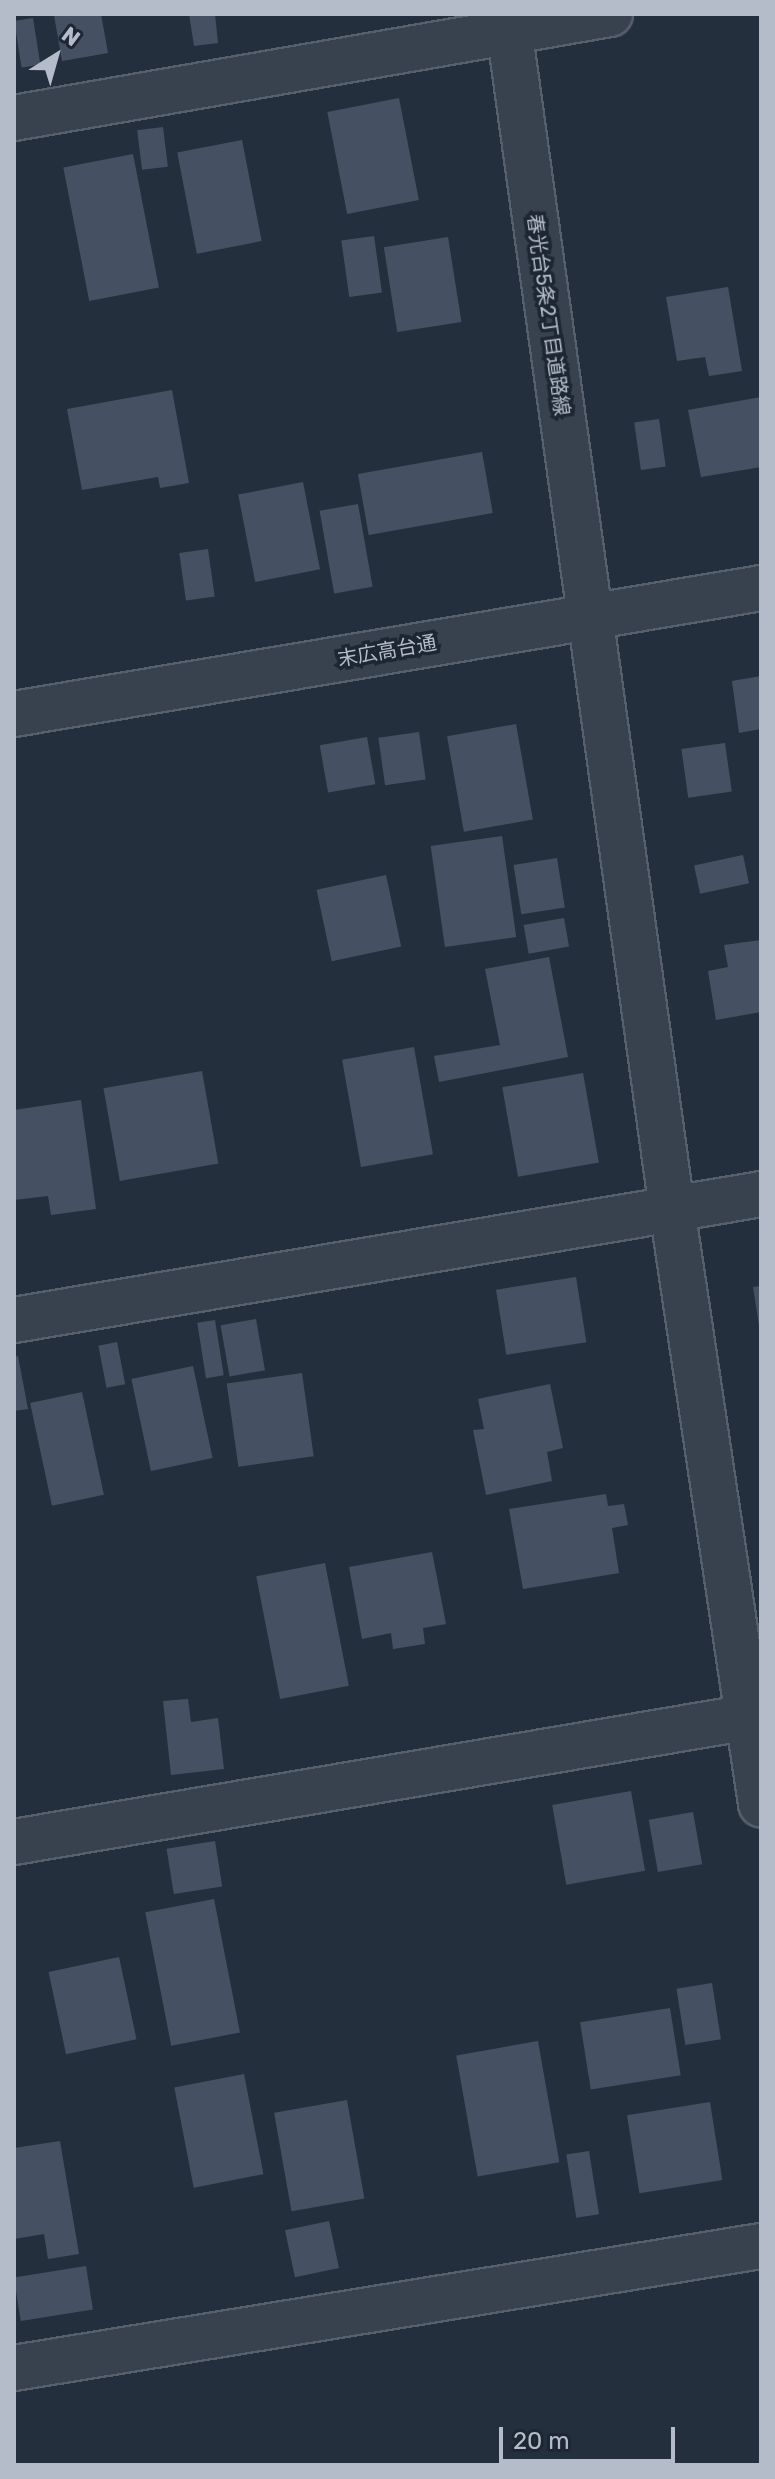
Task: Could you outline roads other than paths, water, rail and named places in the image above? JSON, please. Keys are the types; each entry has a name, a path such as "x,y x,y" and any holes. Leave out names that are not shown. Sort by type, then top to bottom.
{"street":[{"path":"14,118 508,23 610,14"},
{"name":"春光台5条2丁目道路線","path":"508,23 672,1209 754,1716 761,1804"},
{"name":"末広高台通","path":"14,714 761,588"},
{"path":"14,1320 761,1194"},
{"path":"14,1842 754,1716"},
{"path":"14,2368 761,2246"}]}
